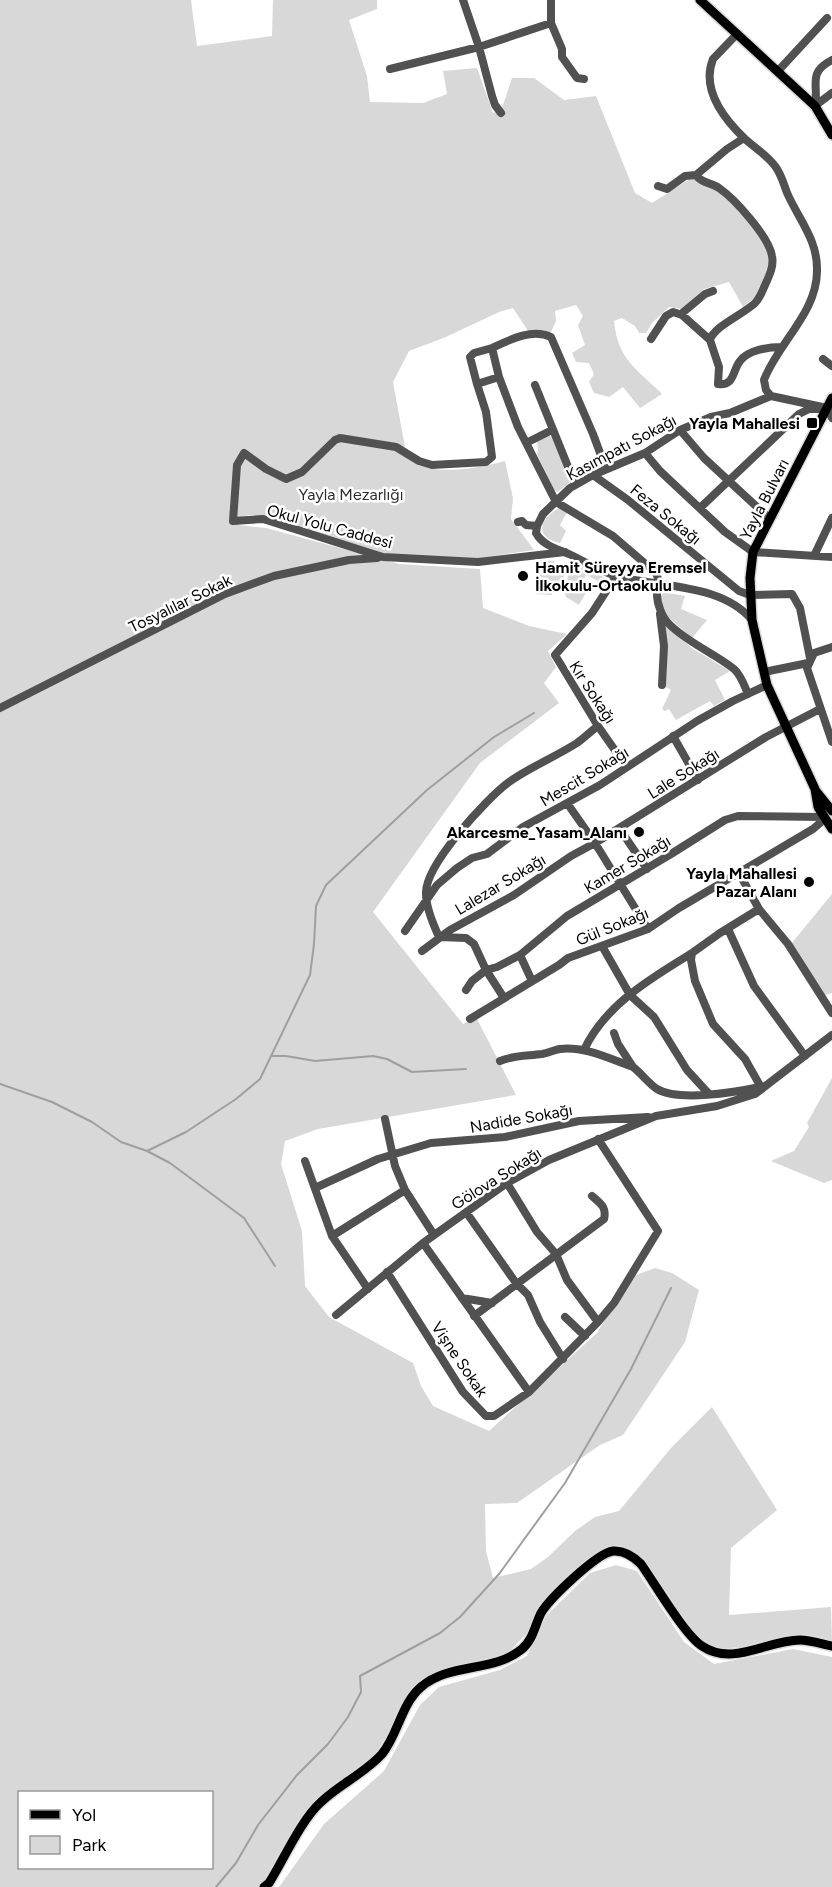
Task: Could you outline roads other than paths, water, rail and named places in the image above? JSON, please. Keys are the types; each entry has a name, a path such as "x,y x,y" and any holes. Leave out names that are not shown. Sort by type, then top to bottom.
{"main road":[{"path":"699,0 815,106 832,135"},
{"name":"Yayla Bulvarı","path":"832,398 753,552 750,566 752,620 767,686 815,789 832,811"},
{"name":"Yayla Bulvarı","path":"815,789 818,807 832,829"},
{"path":"264,1887 269,1883 305,1822 320,1803 369,1766 383,1752 420,1687 453,1671 502,1662 524,1648 549,1602 597,1560 611,1551 634,1557 690,1635 702,1646 720,1654 735,1654 801,1640 832,1646"}],"street":[{"path":"464,0 492,96 501,113"},
{"path":"551,0 551,23 562,49 562,57 577,78 584,79"},
{"path":"778,71 827,18"},
{"path":"390,69 479,47 551,23"},
{"path":"737,34 713,59 710,81 726,120 766,156 779,172 788,195 812,238 817,270 811,302 781,348 764,380 765,390 771,396 829,407"},
{"path":"815,106 816,74 825,63 832,60"},
{"path":"815,106 832,93"},
{"path":"658,186 667,189 685,176 696,175 744,138"},
{"path":"696,175 700,180 716,185 732,198 762,236 772,255 770,275 759,298 716,330 710,340"},
{"path":"681,314 705,294 713,291"},
{"path":"651,339 666,316 673,312 681,314 710,340 719,367 718,384 722,385 731,380 740,360 763,348 781,348"},
{"path":"499,377 477,384 470,357 474,353 492,348 512,338 533,334 548,335 593,434 606,469"},
{"path":"492,348 499,377 518,427 556,502 613,536 655,572 659,580 657,591 664,646 662,685"},
{"path":"823,359 832,366"},
{"name":"Okul Yolu Caddesi","path":"477,384 486,412 492,457 486,462 432,465 419,461 396,447 340,438 335,440 302,472 286,479 266,469 244,453 237,465 232,521 262,519 383,557 478,562 565,552"},
{"path":"535,385 575,484"},
{"name":"Kasımpatı Sokağı","path":"537,526 543,514 575,484 645,453 680,430 771,396"},
{"path":"829,407 832,418"},
{"path":"700,508 799,414 809,409 829,407"},
{"path":"526,443 552,430"},
{"path":"680,430 694,448 770,519"},
{"path":"645,453 660,471 725,532 753,552 832,557"},
{"name":"Feza Sokağı","path":"593,475 628,500 739,591 750,595"},
{"path":"814,556 832,518"},
{"path":"518,522 522,521 526,525 537,526 536,533 540,539 616,576 719,597 744,611 752,620"},
{"name":"Tosyalılar Sokak","path":"0,708 225,594 274,576 349,560 383,557"},
{"name":"Kır Sokağı","path":"616,576 592,613 555,655 598,726 626,766"},
{"path":"750,595 792,594 800,608 809,661"},
{"path":"659,607 669,624 734,670 742,680 747,694"},
{"path":"832,647 814,653 807,668 832,741"},
{"path":"764,672 809,661"},
{"name":"Mescit Sokağı","path":"405,931 437,885 457,868 472,858 487,854 511,834 600,785 714,710 767,686"},
{"name":"Lale Sokağı","path":"595,843 785,726 820,709"},
{"path":"504,998 486,970 479,951 466,938 439,937 430,916 426,893 430,873 442,853 492,797 509,782 579,742 598,726"},
{"path":"673,736 698,780"},
{"path":"567,803 595,843 648,929"},
{"name":"Kamer Sokağı","path":"466,990 472,981 486,970 520,955 567,916 724,820 738,816 823,817"},
{"name":"Gül Sokağı","path":"470,1019 568,958 648,929 679,908 813,829 823,817"},
{"path":"619,828 647,869"},
{"name":"Lalezar Sokağı","path":"422,951 439,937 514,895 571,856 595,843"},
{"path":"740,873 759,909 794,953 832,1013"},
{"path":"584,1050 591,1035 601,1022 630,995 662,971 759,909"},
{"path":"728,929 754,986 805,1056"},
{"path":"602,946 630,995 654,1017 687,1070 709,1094"},
{"path":"692,953 694,981 714,1024 745,1059 761,1088"},
{"path":"520,955 532,981"},
{"path":"614,1034 633,1066 654,1088 676,1094 709,1094 761,1088 832,1035"},
{"path":"500,1061 514,1056 541,1054 562,1049 584,1050 633,1066"},
{"name":"Gölova Sokağı","path":"336,1315 434,1234 507,1183 549,1160 656,1116 717,1106 761,1088"},
{"name":"Nadide Sokağı","path":"315,1188 393,1153 431,1143 505,1137 579,1121 656,1116"},
{"path":"385,1119 395,1166 405,1190 434,1234"},
{"path":"423,1243 529,1392 585,1336 614,1303 658,1231 598,1139"},
{"path":"305,1161 332,1236 368,1289"},
{"path":"507,1183 537,1232 556,1254 567,1280 598,1322"},
{"path":"332,1236 405,1190"},
{"path":"474,1316 604,1219 606,1213 604,1207 592,1197"},
{"path":"466,1212 516,1283 528,1295 540,1322 563,1359"},
{"name":"Vişne Sokak","path":"387,1272 463,1392 478,1410 486,1416 494,1416 529,1392"},
{"path":"462,1298 492,1303"},
{"path":"565,1317 585,1336"}],"waterway":[{"path":"147,1151 186,1132 236,1099 260,1079 310,975 316,906 326,885 427,790 494,737 534,713"},
{"path":"272,1056 315,1061 373,1056 387,1059 412,1072 466,1069"},
{"path":"0,1084 52,1102 92,1122 121,1142 147,1151 170,1163 244,1218 275,1266"},
{"path":"216,1887 236,1863 258,1825 297,1775 328,1744 348,1717 361,1692 360,1676 440,1633 460,1617 499,1574 565,1483 631,1369 671,1288"}],"place":[{"name":"Yayla Mahallesi","path":"812,423"},
{"name":"Hamit Süreyya Eremsel İlkokulu-Ortaokulu","path":"523,576"},
{"name":"Akarcesme_Yasam_Alanı","path":"639,832"},
{"name":"Yayla Mahallesi Pazar Alanı","path":"809,882"}],"park label":[{"name":"Yayla Mezarlığı","path":"351,494"}]}
